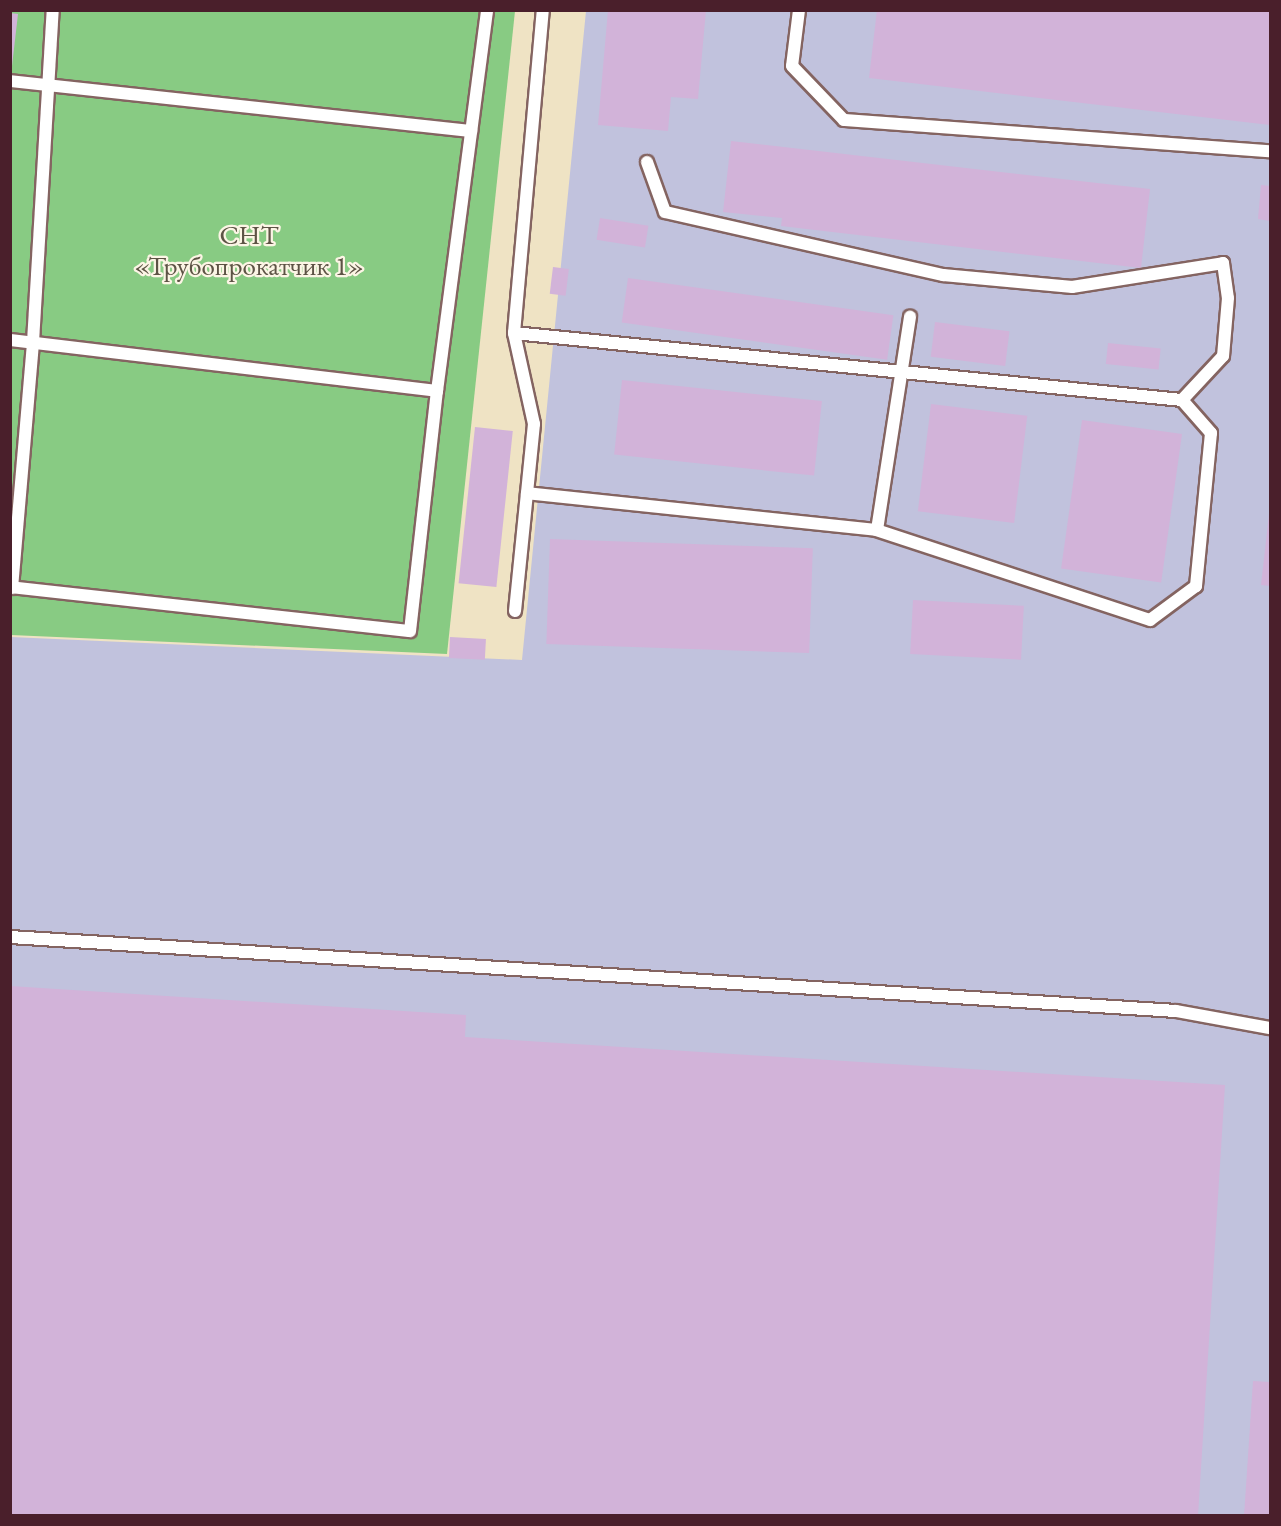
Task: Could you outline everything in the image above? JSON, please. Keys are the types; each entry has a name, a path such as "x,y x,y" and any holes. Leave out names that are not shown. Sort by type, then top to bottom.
{"lane":[{"path":"53,10 33,342 11,588 410,631 437,391 487,10"},
{"path":"515,611 534,424 514,333 543,10"},
{"path":"799,10 792,66 844,120 1270,151"},
{"path":"10,81 471,131"},
{"path":"647,162 665,212 943,275 1072,287 1223,263 1228,298 1223,356 1182,400"},
{"path":"877,530 910,317"},
{"path":"514,333 1182,400 1211,433 1196,585 1150,620 877,530 527,493"},
{"path":"10,340 437,391"},
{"path":"10,937 1176,1011 1270,1028"}],"shaded area":[{"path":"586,11 1270,11 1270,1515 11,1516 11,637 522,660"}],"green space":[{"name":"СНТ «Трубопрокатчик 1»","path":"11,11 515,11 447,654 11,635"}],"building":[{"path":"608,10 706,10 698,99 671,97 668,131 598,125"},
{"path":"877,10 1270,10 1270,125 869,78"},
{"path":"10,13 18,14 12,66 10,66"},
{"path":"731,141 1150,189 1141,268 781,226 782,218 723,212"},
{"path":"1261,185 1270,186 1270,221 1258,219"},
{"path":"600,218 648,226 645,247 597,240"},
{"path":"553,267 569,269 566,296 550,294"},
{"path":"628,278 893,315 887,360 622,323"},
{"path":"935,322 1009,331 1005,366 931,357"},
{"path":"1108,343 1161,349 1159,369 1106,364"},
{"path":"622,380 822,401 814,476 614,455"},
{"path":"931,404 1027,416 1014,523 918,511"},
{"path":"1082,420 1182,434 1161,583 1061,569"},
{"path":"475,427 513,431 496,587 459,583"},
{"path":"1270,514 1270,586 1261,585"},
{"path":"550,539 813,548 809,653 546,644"},
{"path":"913,600 1024,606 1021,660 910,654"},
{"path":"450,637 486,639 485,660 449,658"},
{"path":"10,986 466,1015 465,1037 1225,1085 1198,1516 10,1516"},
{"path":"1253,1381 1270,1382 1270,1516 1244,1516"}]}
